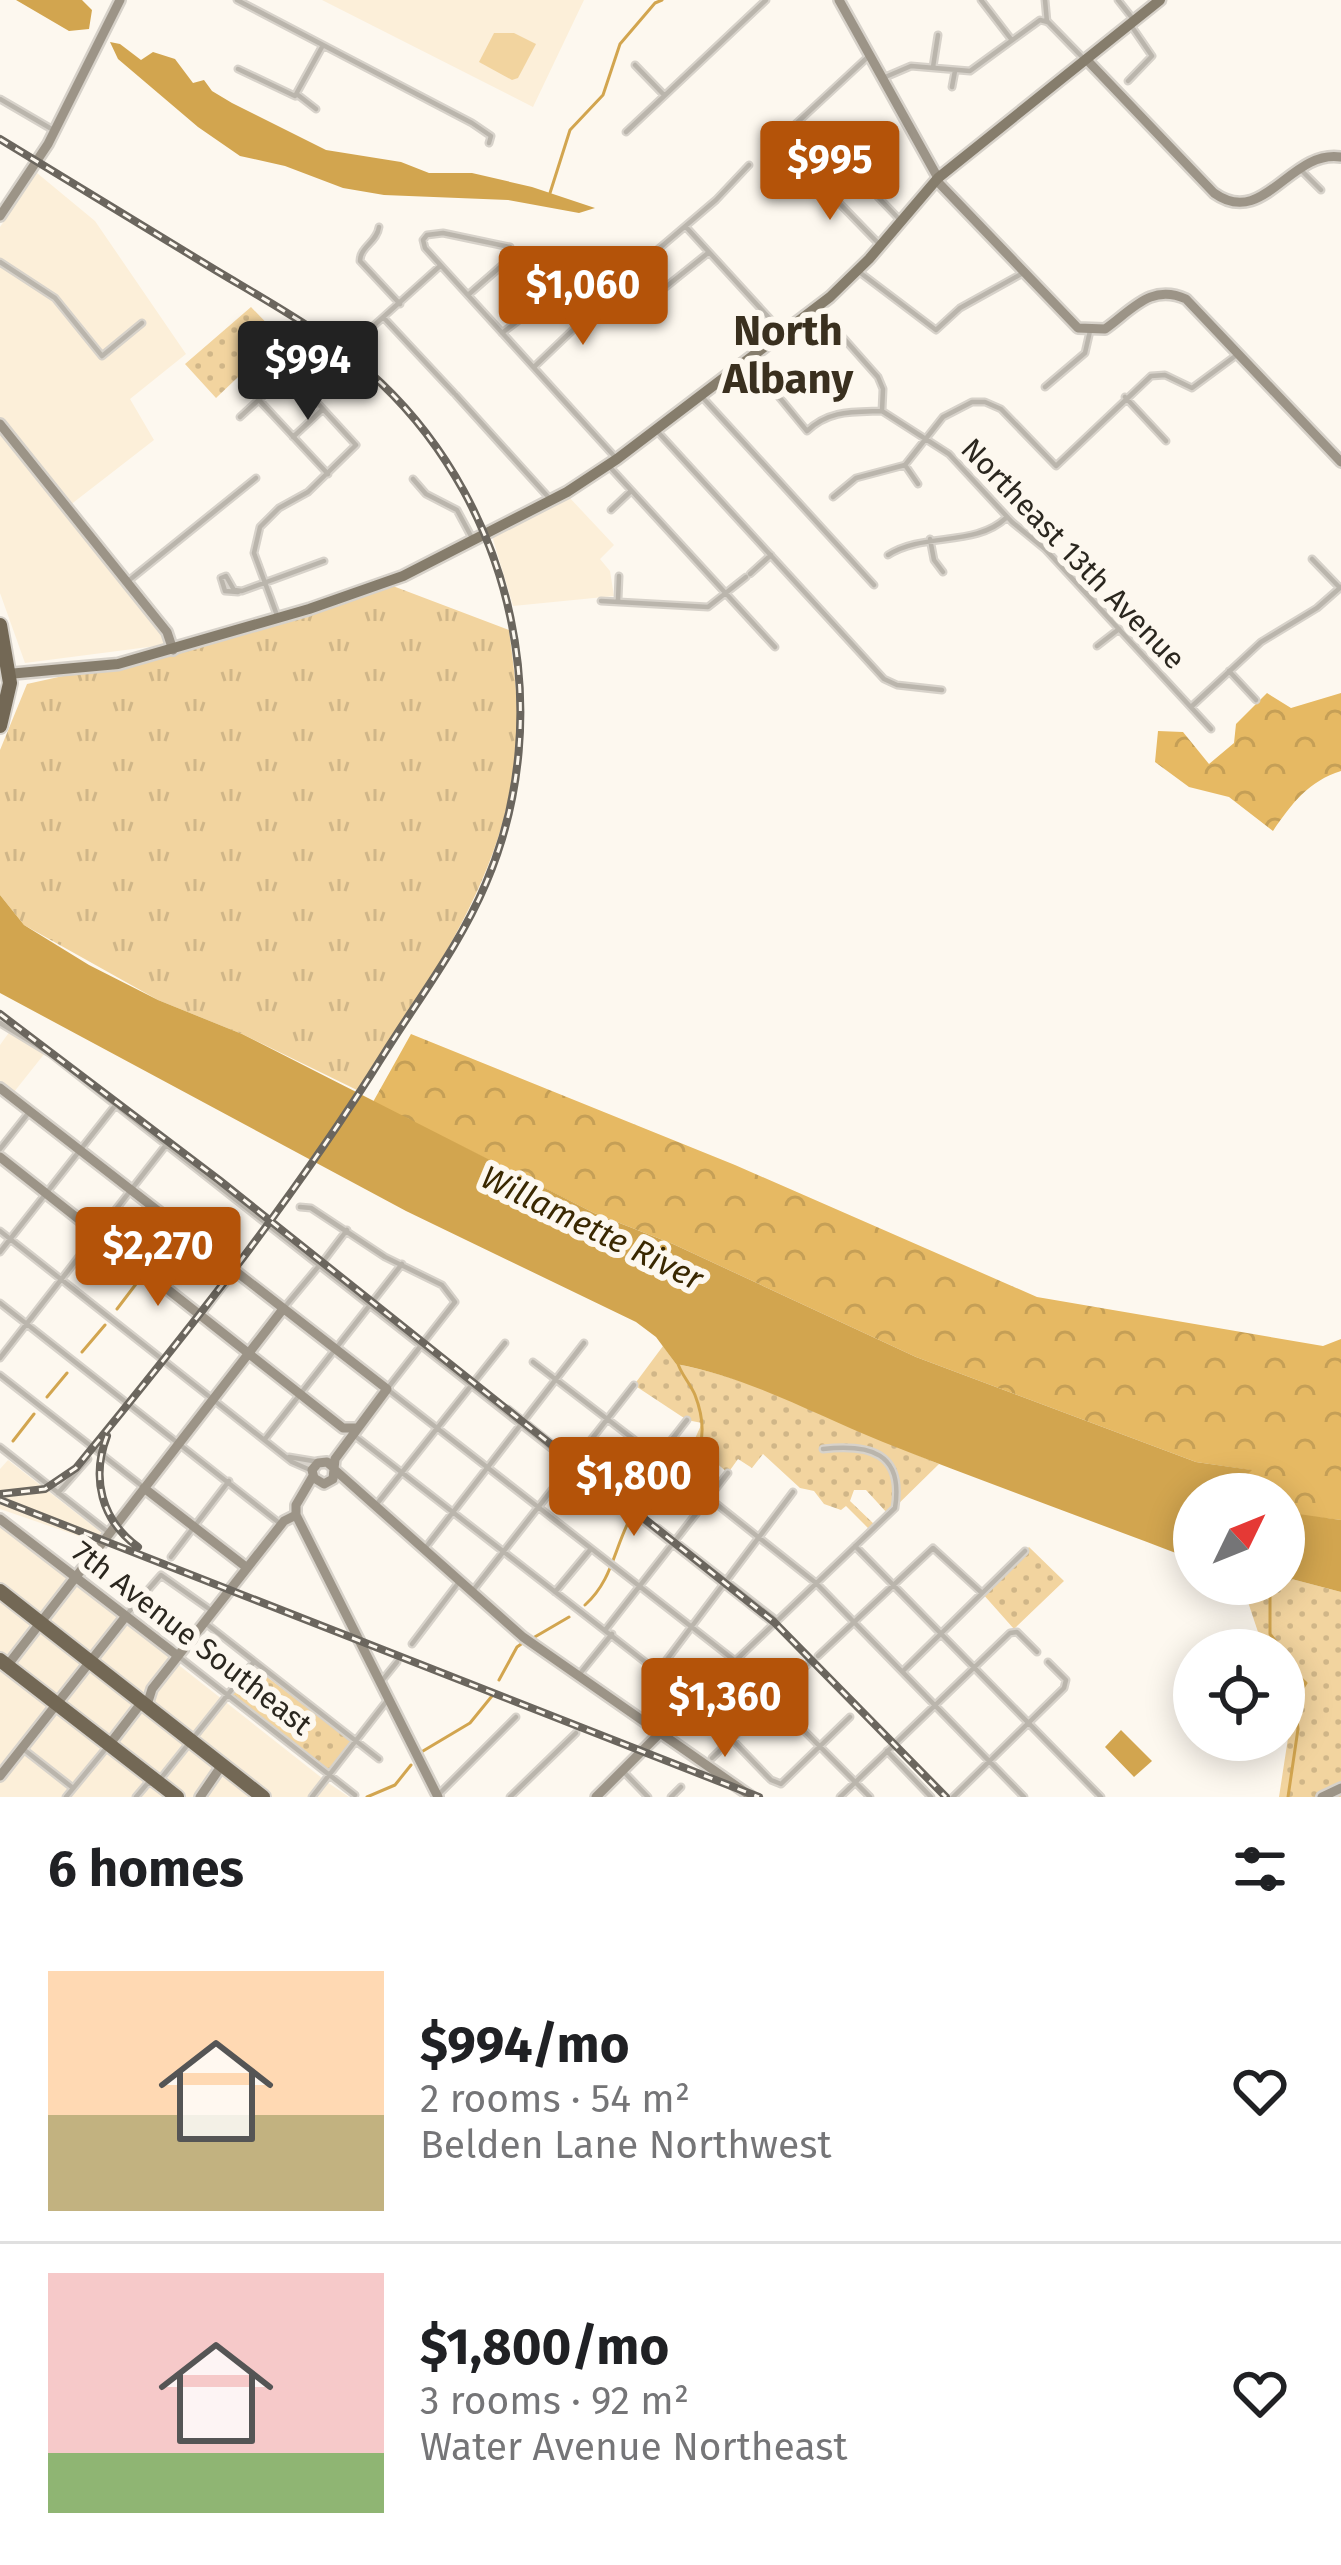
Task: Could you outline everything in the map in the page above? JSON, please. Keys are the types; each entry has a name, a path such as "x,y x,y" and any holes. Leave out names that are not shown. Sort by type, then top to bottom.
{"highway":[{"path":"0,625 8,674 0,726"},
{"path":"0,699 8,674"},
{"path":"0,1591 90,1662 147,1699 262,1797"},
{"path":"3,1663 177,1797"}],"main road":[{"path":"8,674 105,667 278,618 390,581 551,500 612,462 816,307 858,271 937,179 1160,0"}],"street":[{"path":"0,216 55,131 120,0"},
{"path":"237,0 481,128 491,136 489,143"},
{"path":"626,132 766,0"},
{"path":"839,0 937,179 1066,318 1090,331 1105,329 1152,295 1170,293 1191,303 1341,462"},
{"path":"981,0 1011,39"},
{"path":"1045,0 1048,22 1221,199 1236,204 1254,202 1298,167 1318,157 1341,157"},
{"path":"1118,0 1152,56 1128,81"},
{"path":"883,78 906,67 976,68 1030,22 1048,22"},
{"path":"933,68 938,35"},
{"path":"298,95 322,46"},
{"path":"787,132 870,56"},
{"path":"635,65 664,95"},
{"path":"238,69 298,95 316,109"},
{"path":"952,87 955,71"},
{"path":"0,99 55,131"},
{"path":"600,278 607,286 615,286 749,165"},
{"path":"1298,167 1321,190"},
{"path":"809,172 880,246"},
{"path":"857,176 900,220"},
{"path":"686,226 783,333"},
{"path":"379,227 360,261 400,304"},
{"path":"468,295 507,261 510,247 430,234 423,245 440,266 534,368 632,491 775,647"},
{"path":"642,306 710,252"},
{"path":"0,262 55,298 102,356 142,323"},
{"path":"370,329 440,266"},
{"path":"858,271 936,330 960,308 1023,273"},
{"path":"502,333 552,295"},
{"path":"534,368 602,302"},
{"path":"748,359 807,431 834,413 882,411 883,388 878,376 816,307"},
{"path":"384,318 551,500"},
{"path":"1045,387 1087,350 1090,331"},
{"path":"833,497 856,478 905,465 958,406 991,403 1056,466 1125,397 1156,374 1169,376 1183,387 1198,387 1238,354"},
{"path":"771,391 797,371"},
{"path":"240,417 289,372 356,445 308,492 260,527 254,553 278,618"},
{"path":"700,395 874,585"},
{"path":"1125,397 1166,441"},
{"path":"259,400 328,474"},
{"path":"293,437 323,409"},
{"name":"Northeast 13th Avenue","path":"882,411 950,454 1211,729"},
{"path":"0,424 167,632 173,650"},
{"path":"655,429 884,679 899,686 942,690"},
{"path":"905,465 918,484"},
{"path":"127,582 256,478"},
{"path":"413,479 426,494 457,510 473,541"},
{"path":"611,510 632,491"},
{"path":"888,555 912,542 986,531 1007,516"},
{"path":"930,539 934,560 943,572"},
{"path":"602,601 705,607 771,555"},
{"path":"1191,707 1261,642 1317,608 1340,587 1312,559"},
{"path":"238,592 324,561"},
{"path":"618,602 619,576"},
{"path":"1097,646 1119,629"},
{"path":"1229,671 1256,700"},
{"path":"0,1023 51,1054 774,1622"},
{"path":"0,1038 8,1028"},
{"path":"0,1088 734,1660 870,1797"},
{"path":"0,1252 114,1107"},
{"path":"30,1111 0,1153 46,1194 694,1700 771,1780 781,1784 850,1717"},
{"path":"0,1358 166,1145"},
{"path":"300,1207 311,1208 442,1285 455,1302 351,1429 324,1472 296,1504 296,1515 437,1796 517,1717"},
{"path":"325,1258 347,1230"},
{"path":"0,1231 284,1455 324,1472"},
{"path":"265,1438 402,1264"},
{"path":"3,1663 319,1265"},
{"path":"201,1315 235,1271"},
{"path":"0,1303 280,1524"},
{"path":"376,1505 505,1343"},
{"path":"424,1549 584,1343"},
{"path":"532,1362 658,1458"},
{"path":"0,1375 245,1567"},
{"path":"471,1593 634,1385"},
{"path":"623,1502 687,1420"},
{"path":"596,1797 896,1505 896,1486 883,1457 857,1445 823,1450"},
{"path":"0,1447 108,1532"},
{"path":"284,1455 352,1484 548,1656 752,1797"},
{"path":"58,1493 88,1459"},
{"path":"578,1676 640,1586 728,1473"},
{"path":"171,1557 229,1481"},
{"path":"658,1672 793,1492"},
{"path":"709,1498 816,1583 1024,1797"},
{"path":"70,1792 280,1524 296,1515"},
{"name":"7th Avenue Southeast","path":"0,1519 355,1796"},
{"path":"855,1546 1101,1797"},
{"path":"818,1656 933,1547 982,1593"},
{"path":"555,1592 591,1549"},
{"path":"903,1670 1025,1551"},
{"path":"0,1776 161,1575 212,1610"},
{"path":"412,1644 459,1582"},
{"path":"204,1622 379,1759"},
{"path":"840,1797 1014,1630 1037,1652"},
{"path":"136,1797 147,1784 158,1782 254,1662"},
{"path":"380,1683 398,1662"},
{"path":"712,1758 810,1662"},
{"path":"953,1797 1066,1682 1048,1663"},
{"path":"312,1797 388,1699"},
{"path":"509,1797 576,1733"},
{"path":"22,1748 77,1797"},
{"path":"887,1751 932,1797"},
{"path":"200,1797 222,1765"},
{"path":"622,1771 648,1797"},
{"path":"670,1797 681,1787"},
{"path":"1322,1797 1341,1788"}],"shaded area":[{"path":"322,0 584,0 533,107"},
{"path":"37,173 95,221 186,354 130,399 154,440 65,509 166,637 164,645 25,663 0,593 0,227"},
{"path":"568,496 614,545 600,559 610,571 614,596 513,606 492,536"},
{"path":"10,1031 45,1053 14,1092 0,1082 0,1045"},
{"path":"8,1460 102,1533 96,1542 0,1509 0,1469"},
{"path":"0,1524 327,1782 349,1797 0,1797"}],"green space":[{"path":"494,33 514,33 536,44 518,78 512,80 479,62"},
{"path":"251,307 280,337 216,398 185,364"},
{"path":"385,583 509,630 517,735 509,798 479,887 435,970 359,1091 242,1034 158,1000 24,925 0,895 0,750 27,684 153,656"},
{"path":"1267,693 1291,708 1341,693 1341,771 1302,794 1273,831 1229,797 1189,787 1155,762 1158,731 1183,732 1209,764 1234,743 1236,724"},
{"path":"411,1034 735,1165 1037,1297 1323,1346 1341,1339 1341,1520 1305,1516 1305,1473 1248,1473 1250,1470 1196,1462 916,1357 673,1244 594,1213 373,1102"},
{"path":"663,1346 676,1364 777,1394 939,1464 888,1514 866,1490 854,1490 850,1501 876,1526 871,1531 846,1506 841,1510 824,1504 814,1491 800,1488 763,1454 752,1468 738,1459 728,1473 693,1443 702,1423 687,1420 634,1385"},
{"path":"1029,1547 1064,1581 1014,1629 982,1593"},
{"path":"1305,1583 1341,1592 1341,1797 1279,1797 1284,1761 1305,1761 1305,1629 1257,1629 1249,1605 1305,1605"},
{"path":"254,1667 351,1741 328,1771 231,1696"}],"water":[{"path":"16,0 82,0 92,10 89,29 69,31"},
{"path":"110,42 141,60 153,52 175,59 193,83 204,80 232,103 326,150 401,162 429,173 472,173 595,208 579,213 508,200 384,195 343,188 285,166 240,156 118,59"},
{"name":"Willamette River","path":"0,895 24,925 89,965 242,1034 594,1213 673,1244 916,1357 1196,1462 1252,1470 1173,1473 1173,1552 883,1442 756,1387 676,1364 656,1337 636,1322 406,1211 0,993"},
{"path":"1305,1515 1341,1520 1341,1592 1305,1583"},
{"path":"1121,1730 1152,1761 1134,1777 1105,1747"}],"waterway":[{"path":"550,193 570,130 603,95 620,44 662,0"},
{"path":"117,1309 136,1284"},
{"path":"82,1352 105,1325"},
{"path":"644,1507 684,1474 700,1448 701,1415 677,1361"},
{"path":"47,1397 67,1373"},
{"path":"13,1441 34,1414"},
{"path":"585,1605 607,1574 632,1515"},
{"path":"1270,1605 1270,1629"},
{"path":"533,1638 569,1617"},
{"path":"499,1680 524,1642"},
{"path":"423,1751 470,1723 492,1696"},
{"path":"1288,1797 1293,1761"},
{"path":"367,1797 395,1785 411,1765"}],"railway":[{"path":"0,139 302,322 381,383 427,434 464,491 492,552 510,617 519,684 519,751 508,818 486,883 438,971 275,1214 76,1468 45,1489 0,1494"},
{"path":"0,1014 219,1180 774,1622 946,1797"},
{"path":"107,1436 100,1467 103,1497 115,1524 138,1547"},
{"path":"0,1500 759,1797"}],"district":[{"name":"North Albany","path":"788,355"}]}
